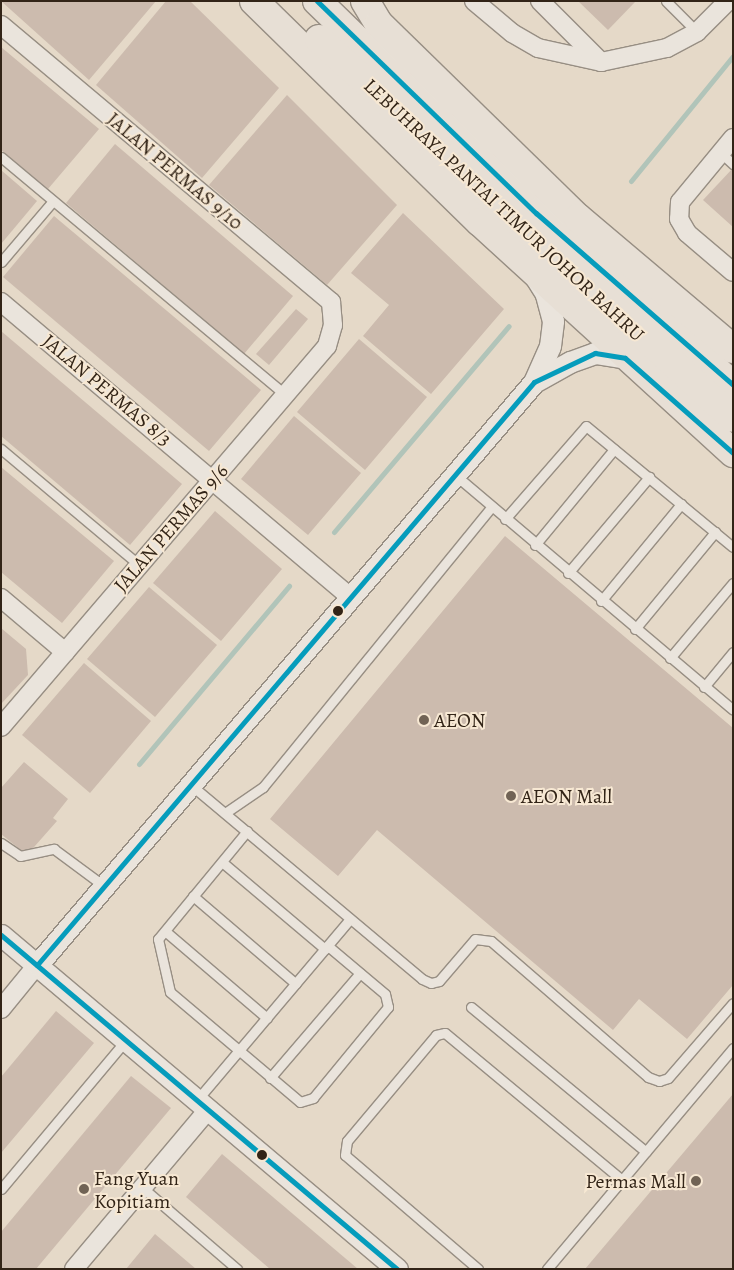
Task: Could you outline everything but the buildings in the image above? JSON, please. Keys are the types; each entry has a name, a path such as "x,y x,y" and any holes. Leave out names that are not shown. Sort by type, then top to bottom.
{"highway":[{"path":"254,1 529,268 625,358 733,453"},
{"name":"LEBUHRAYA PANTAI TIMUR JOHOR BAHRU","path":"277,1 733,418"},
{"name":"LEBUHRAYA PANTAI TIMUR JOHOR BAHRU","path":"317,1 536,213 733,385"},
{"path":"365,1 379,24 578,218 733,349"},
{"path":"650,314 733,372"}],"street":[{"path":"474,1 512,33 538,48 601,62 667,48 697,32 728,1"},
{"path":"540,1 601,62"},
{"name":"JALAN PERMAS 9/10","path":"1,25 331,302 333,325"},
{"path":"733,138 680,202 679,219 687,233 733,272"},
{"path":"1,1009 534,382 550,346 553,321 546,294 529,268"},
{"name":"JALAN PERMAS 8/3","path":"1,302 213,478 350,597"},
{"name":"JALAN PERMAS 9/6","path":"2,725 328,346 333,325"},
{"path":"534,382 570,362 595,353 625,358"},
{"path":"1,598 66,652"},
{"path":"1,935 397,1269"},
{"path":"74,1269 142,1188 202,1105"}],"lane":[{"path":"666,1 697,32"},
{"path":"720,152 733,164"},
{"path":"1,157 286,395"},
{"path":"1,262 53,201"},
{"path":"505,519 586,426 733,547"},
{"path":"535,545 614,449"},
{"path":"1,450 139,565"},
{"path":"454,474 535,545 733,710"},
{"path":"568,572 648,477"},
{"path":"602,601 681,504"},
{"path":"225,813 263,787 492,506"},
{"path":"635,629 715,532"},
{"path":"670,658 733,583"},
{"path":"704,687 733,652"},
{"path":"191,784 350,919 431,983 440,981 475,940 491,941 648,1077 659,1081 678,1068 733,1003"},
{"path":"222,862 384,994 388,1007 309,1101 300,1102 170,992 158,939 247,831"},
{"path":"1,843 20,856 54,849 105,886"},
{"path":"193,896 296,984"},
{"path":"202,1105 239,1052 350,919"},
{"path":"165,930 267,1018"},
{"path":"270,1078 360,973"},
{"path":"471,1007 646,1152"},
{"path":"478,1269 346,1155 346,1141 440,1032 622,1180"},
{"path":"1,1190 126,1040"},
{"path":"547,1269 733,1048"},
{"path":"142,1188 237,1269"}],"waterway":[{"path":"631,181 733,56"},
{"path":"334,532 509,326"},
{"path":"139,764 289,586"}],"transit line":[{"path":"317,1 536,213 733,385"},
{"path":"37,965 534,382 595,353 625,358 733,453"},
{"path":"1,935 397,1269"}],"place":[{"name":"AEON","path":"424,720"},
{"name":"AEON Mall","path":"511,796"},
{"name":"Permas Mall","path":"696,1181"},
{"name":"Fang Yuan Kopitiam","path":"84,1189"}]}
